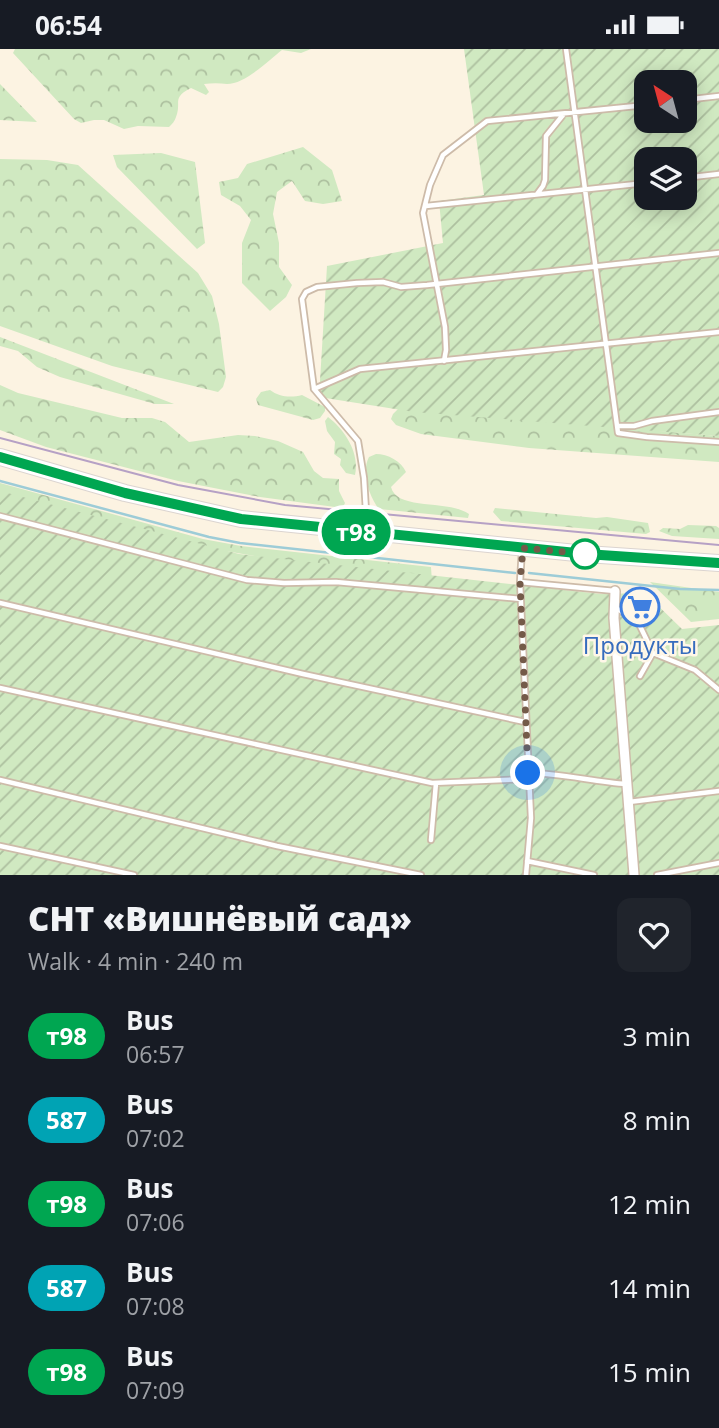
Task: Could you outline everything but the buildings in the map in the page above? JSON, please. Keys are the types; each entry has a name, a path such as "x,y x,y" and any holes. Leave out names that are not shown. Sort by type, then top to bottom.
{"main road":[{"path":"0,457 125,493 241,519 523,548 719,563"}],"street":[{"path":"615,591 634,875"}],"lane":[{"path":"566,49 618,433 719,442"},
{"path":"697,99 719,96"},
{"path":"444,361 446,341 423,218 430,185 441,158 487,121 634,106"},
{"path":"536,195 545,180 545,136 563,115"},
{"path":"697,177 719,174"},
{"path":"426,206 634,184"},
{"path":"367,533 364,478 358,441 314,389 302,299 306,292 357,282 383,282 401,286 719,253"},
{"path":"314,389 360,369 605,346 719,332"},
{"path":"617,426 634,426 719,412"},
{"path":"0,516 247,580 284,583 336,582 521,599"},
{"path":"523,548 520,582 531,818 526,875"},
{"path":"520,582 615,591"},
{"path":"0,603 303,674 525,722"},
{"path":"614,606 639,624 653,653 695,670 719,690"},
{"path":"640,676 653,653"},
{"path":"0,688 436,783 545,773 589,782 627,784"},
{"path":"0,781 277,846 421,875"},
{"path":"431,840 436,783"},
{"path":"628,802 719,791"},
{"path":"0,846 134,875"},
{"path":"527,862 594,875"},
{"path":"657,875 719,863"}],"green space":[{"path":"15,49 311,49 301,53 282,50 256,71 234,83 204,84 209,92 206,95 191,88 179,98 176,118 169,127 138,126 124,129 104,120 81,123 74,119 13,53"},
{"path":"464,49 719,49 719,436 414,412 319,397 327,266 443,243 439,201 484,195"},
{"path":"0,84 37,122 0,120"},
{"path":"303,147 332,170 342,201 323,204 305,201 292,181 277,192 273,214 279,243 279,267 292,285 286,297 270,311 242,283 242,243 251,220 240,206 221,195 219,182 238,178 247,164"},
{"path":"161,153 195,162 205,243 197,249 117,167 113,155"},
{"path":"0,159 47,160 78,165 198,273 212,296 219,324 226,377 218,392 112,366 0,326"},
{"path":"0,337 174,404 155,404 60,377 37,367 18,351 0,346"},
{"path":"0,385 18,393 122,418 152,418 165,422 189,442 238,435 278,441 303,452 314,471 323,478 339,479 339,491 345,503 343,507 335,507 260,497 178,481 46,447 0,430"},
{"path":"270,390 285,396 302,395 325,407 325,411 320,418 313,420 258,405 256,399 261,392"},
{"path":"398,409 719,436 719,462 529,448 421,434 396,425 391,419"},
{"path":"328,417 350,443 355,458 355,475 346,473 340,465 341,459 334,454 335,442 327,431 325,421"},
{"path":"376,454 394,459 406,472 391,487 395,494 413,502 460,510 469,514 468,518 379,509 369,491 366,476 369,457"},
{"path":"0,483 203,539 241,546 431,567 432,582 427,586 0,512"},
{"path":"0,491 239,554 601,594 645,593 682,629 719,625 719,875 0,875"},
{"path":"495,508 648,523 650,532 646,534 501,521 493,512"},
{"path":"688,525 716,526 719,528 719,539 672,536 659,531 663,528 680,529"},
{"path":"650,582 719,592 719,619 691,622"}],"waterway":[{"path":"0,481 240,543 515,573"},
{"path":"529,573 680,589 719,590"}],"tram line":[{"path":"0,438 178,485 285,505 719,545"}],"bus line":[{"name":"т98","path":"0,457 125,493 241,519 586,554 719,563"}],"place":[{"name":"Продукты","path":"640,607"}],"route":[{"path":"528,773 520,582 523,548 585,554"}]}
